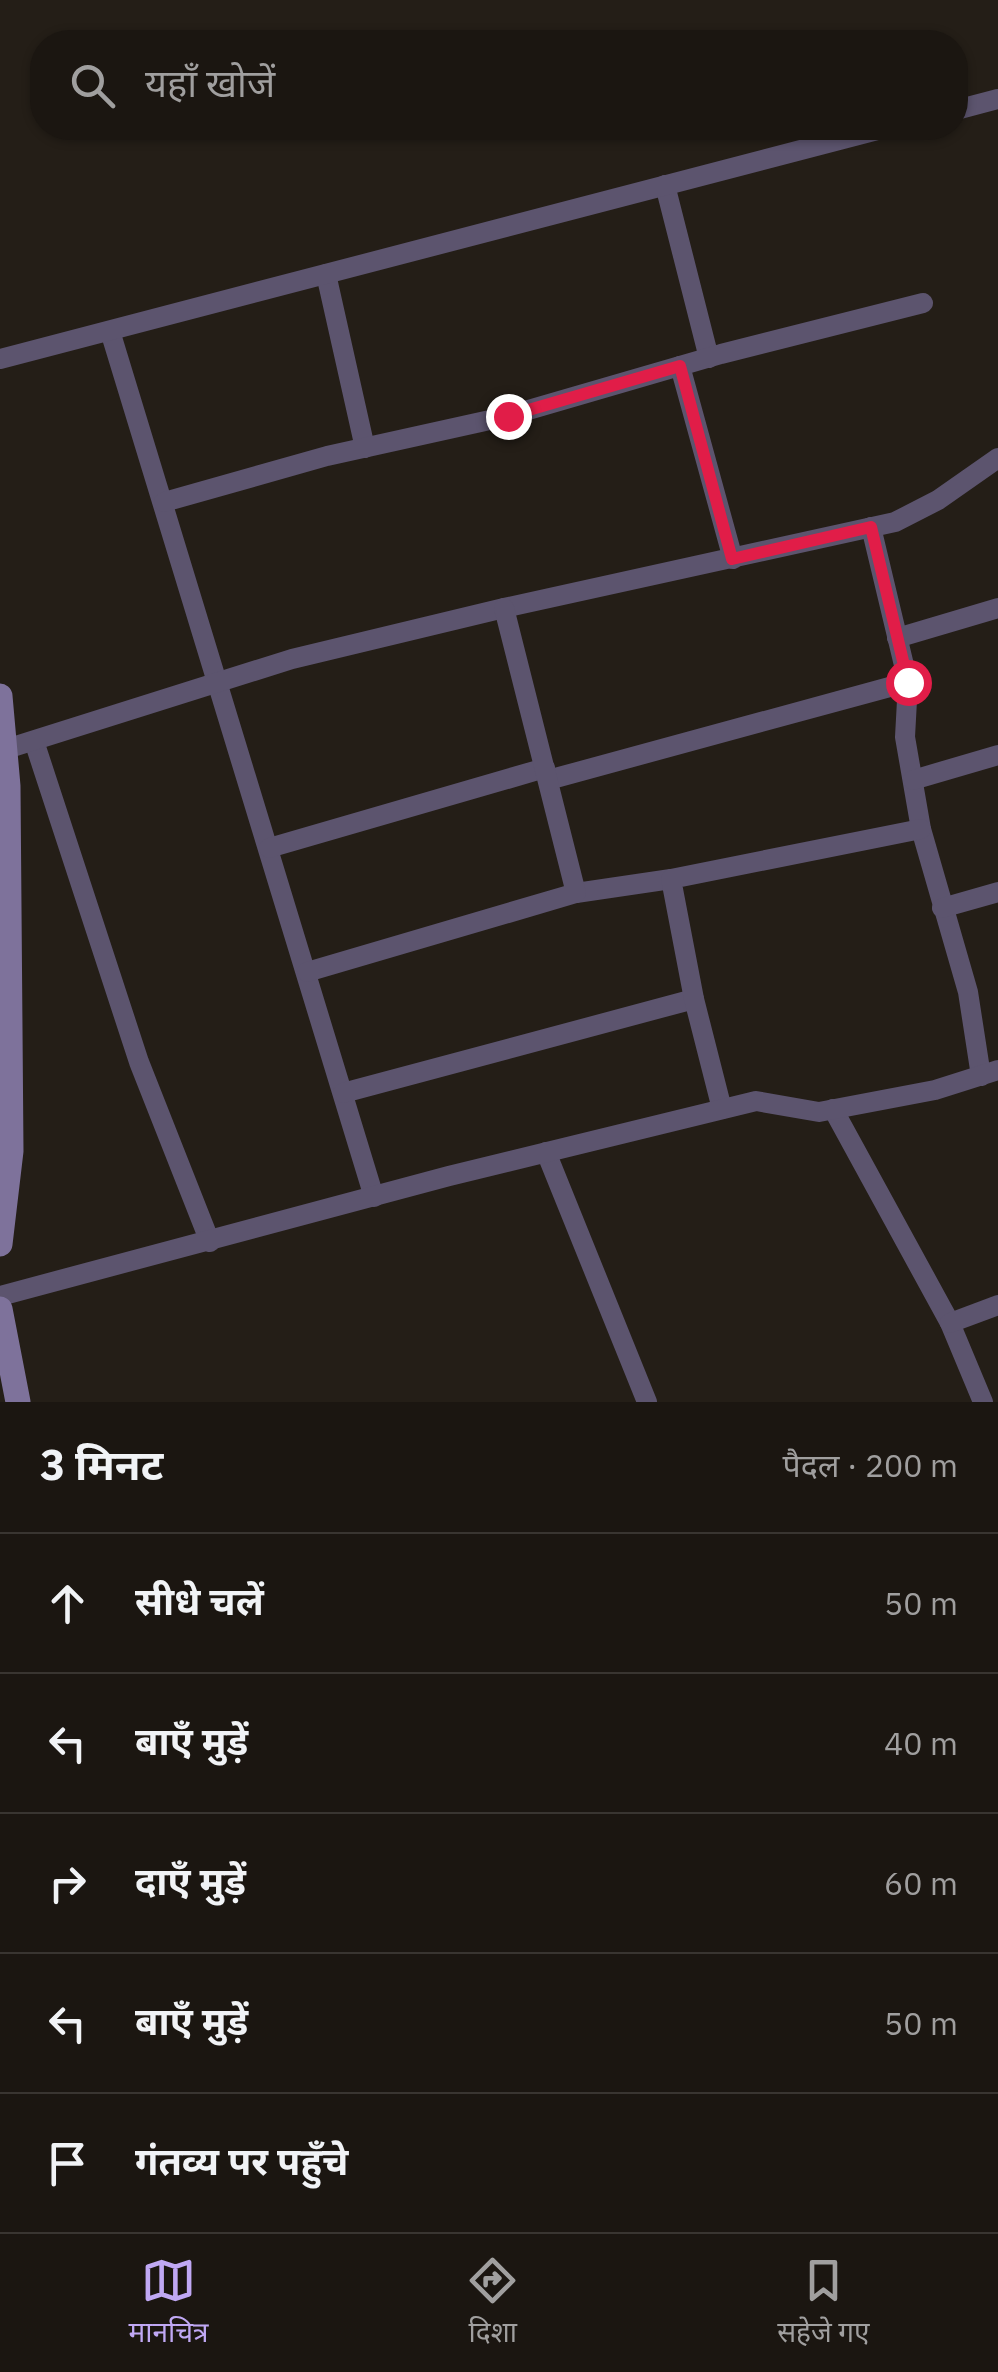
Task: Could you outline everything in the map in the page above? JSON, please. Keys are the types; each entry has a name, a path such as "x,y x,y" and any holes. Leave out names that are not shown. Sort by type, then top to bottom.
{"street":[{"path":"968,107 998,99"},
{"path":"0,360 838,140"},
{"path":"664,185 709,358"},
{"path":"326,274 365,448"},
{"path":"164,502 365,448 508,416 709,358 922,303"},
{"path":"110,330 374,1197"},
{"path":"680,366 732,559"},
{"path":"3,751 292,659 895,522 938,500 998,458"},
{"path":"0,1296 546,1152 756,1101 818,1112 935,1090 989,1073 921,828 905,737 908,682 871,527"},
{"path":"504,608 576,893"},
{"path":"897,638 998,608"},
{"path":"269,848 908,682"},
{"path":"0,696 8,786 12,1151 0,1244"},
{"path":"34,741 139,1062 210,1242"},
{"path":"914,780 998,755"},
{"path":"306,972 576,893 671,879 921,828"},
{"path":"671,879 694,999 722,1109"},
{"path":"942,908 998,892"},
{"path":"343,1093 694,999"},
{"path":"833,1110 950,1323 983,1402"},
{"path":"546,1152 647,1402"},
{"path":"950,1323 998,1305"},
{"path":"0,1309 18,1402"}],"route":[{"path":"508,416 680,366 732,559 871,527 908,682"}]}
